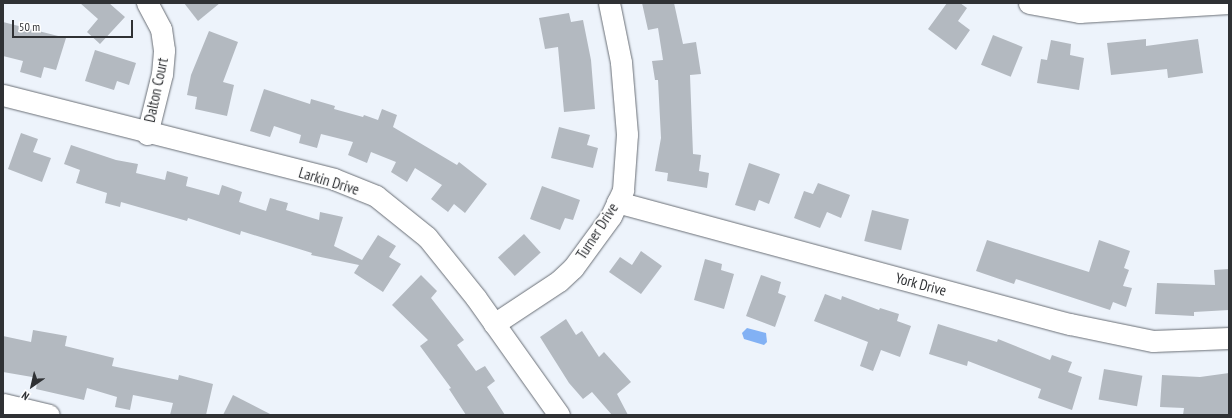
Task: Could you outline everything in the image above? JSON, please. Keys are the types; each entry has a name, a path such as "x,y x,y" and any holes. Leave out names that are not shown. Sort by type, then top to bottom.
{"street":[{"name":"Dalton Court","path":"147,3 161,29 164,50 162,74 147,134"},
{"name":"Turner Drive","path":"494,324 558,281 573,268 610,216 623,190 627,134 621,62 609,3"},
{"path":"1029,3 1079,12 1229,3"},
{"name":"Larkin Drive","path":"3,95 147,134 334,180 376,196 427,237 494,324 559,415"},
{"name":"York Drive","path":"617,202 1070,324 1153,340 1229,338"},
{"path":"3,404 49,415"}],"water":[{"path":"747,328 766,333 767,342 764,345 744,339 742,333"}],"building":[{"path":"80,3 109,3 125,17 100,44 87,32 98,19"},
{"path":"184,3 220,3 198,21"},
{"path":"642,3 674,3 683,44 696,42 701,74 690,75 693,154 701,155 699,171 709,173 707,188 667,181 668,173 655,171 661,138 658,80 655,80 652,61 663,60 658,28 648,30"},
{"path":"947,3 960,3 967,8 958,21 970,30 956,50 928,29"},
{"path":"569,13 571,22 583,20 591,60 595,109 564,112 558,47 545,49 539,18"},
{"path":"3,22 66,38 56,70 44,67 41,78 20,72 23,61 3,56"},
{"path":"209,31 238,42 223,82 234,85 227,116 195,109 197,97 187,95 191,75"},
{"path":"993,35 1023,47 1011,77 981,65"},
{"path":"1146,39 1146,46 1198,39 1203,73 1168,78 1167,69 1111,75 1107,43"},
{"path":"1051,40 1071,44 1070,55 1084,58 1079,90 1037,83 1041,59 1047,60"},
{"path":"95,50 136,63 129,85 117,81 114,90 85,81"},
{"path":"264,89 310,104 311,99 335,106 334,109 363,117 364,115 378,120 382,109 397,115 393,127 457,165 459,162 487,184 465,213 454,204 448,212 431,199 442,185 415,168 407,182 391,172 396,162 371,152 367,163 348,155 353,142 321,134 317,148 299,143 301,135 274,126 270,137 250,131"},
{"path":"559,127 590,135 587,145 598,148 593,168 551,158"},
{"path":"21,133 38,139 33,152 51,158 42,182 8,169"},
{"path":"71,145 116,160 138,164 136,173 165,180 167,171 188,177 186,186 219,195 222,185 242,192 239,202 266,211 270,198 288,203 286,210 319,220 320,212 343,217 334,246 362,260 378,235 396,246 389,257 401,264 383,292 354,273 359,265 311,255 312,253 241,231 240,235 188,218 187,221 121,202 120,207 105,203 107,193 76,183 80,170 64,164"},
{"path":"749,163 780,174 769,204 759,200 755,211 735,205"},
{"path":"818,183 850,195 841,218 827,212 820,228 794,218 804,191 813,194"},
{"path":"542,186 580,200 573,220 565,218 560,230 530,219"},
{"path":"872,210 909,219 901,250 864,241"},
{"path":"524,234 541,253 515,276 498,257"},
{"path":"987,240 1089,272 1099,240 1130,251 1124,268 1129,270 1123,286 1132,288 1126,307 1113,302 1110,310 1016,279 1014,284 976,271"},
{"path":"641,251 662,266 641,294 609,272 620,257 632,265"},
{"path":"705,259 722,264 721,270 734,274 724,309 694,300"},
{"path":"1229,269 1229,310 1194,312 1194,316 1155,314 1157,283 1215,285 1214,270"},
{"path":"421,275 437,291 431,298 464,340 457,345 476,371 485,366 495,381 487,387 505,415 466,415 449,389 451,388 420,346 428,340 392,305"},
{"path":"761,275 781,282 778,293 786,296 775,327 746,316"},
{"path":"825,294 841,300 842,296 879,310 880,308 899,314 897,321 911,326 900,357 881,350 873,371 860,366 868,342 814,321"},
{"path":"566,319 576,335 582,331 599,357 604,352 631,382 617,394 628,415 612,415 592,392 583,399 569,383 540,337"},
{"path":"938,324 997,342 998,339 1050,360 1052,355 1072,362 1068,372 1082,377 1072,410 1038,398 1041,389 968,361 967,366 929,354"},
{"path":"33,330 67,336 65,346 114,358 112,366 178,380 179,375 213,384 206,415 170,415 173,403 133,395 130,410 115,407 117,397 87,388 84,400 36,389 38,378 3,372 3,336 31,342"},
{"path":"1104,369 1142,376 1137,406 1099,400"},
{"path":"1229,373 1229,415 1183,415 1184,408 1160,407 1162,375 1200,377"},
{"path":"233,395 272,415 223,415"}]}
